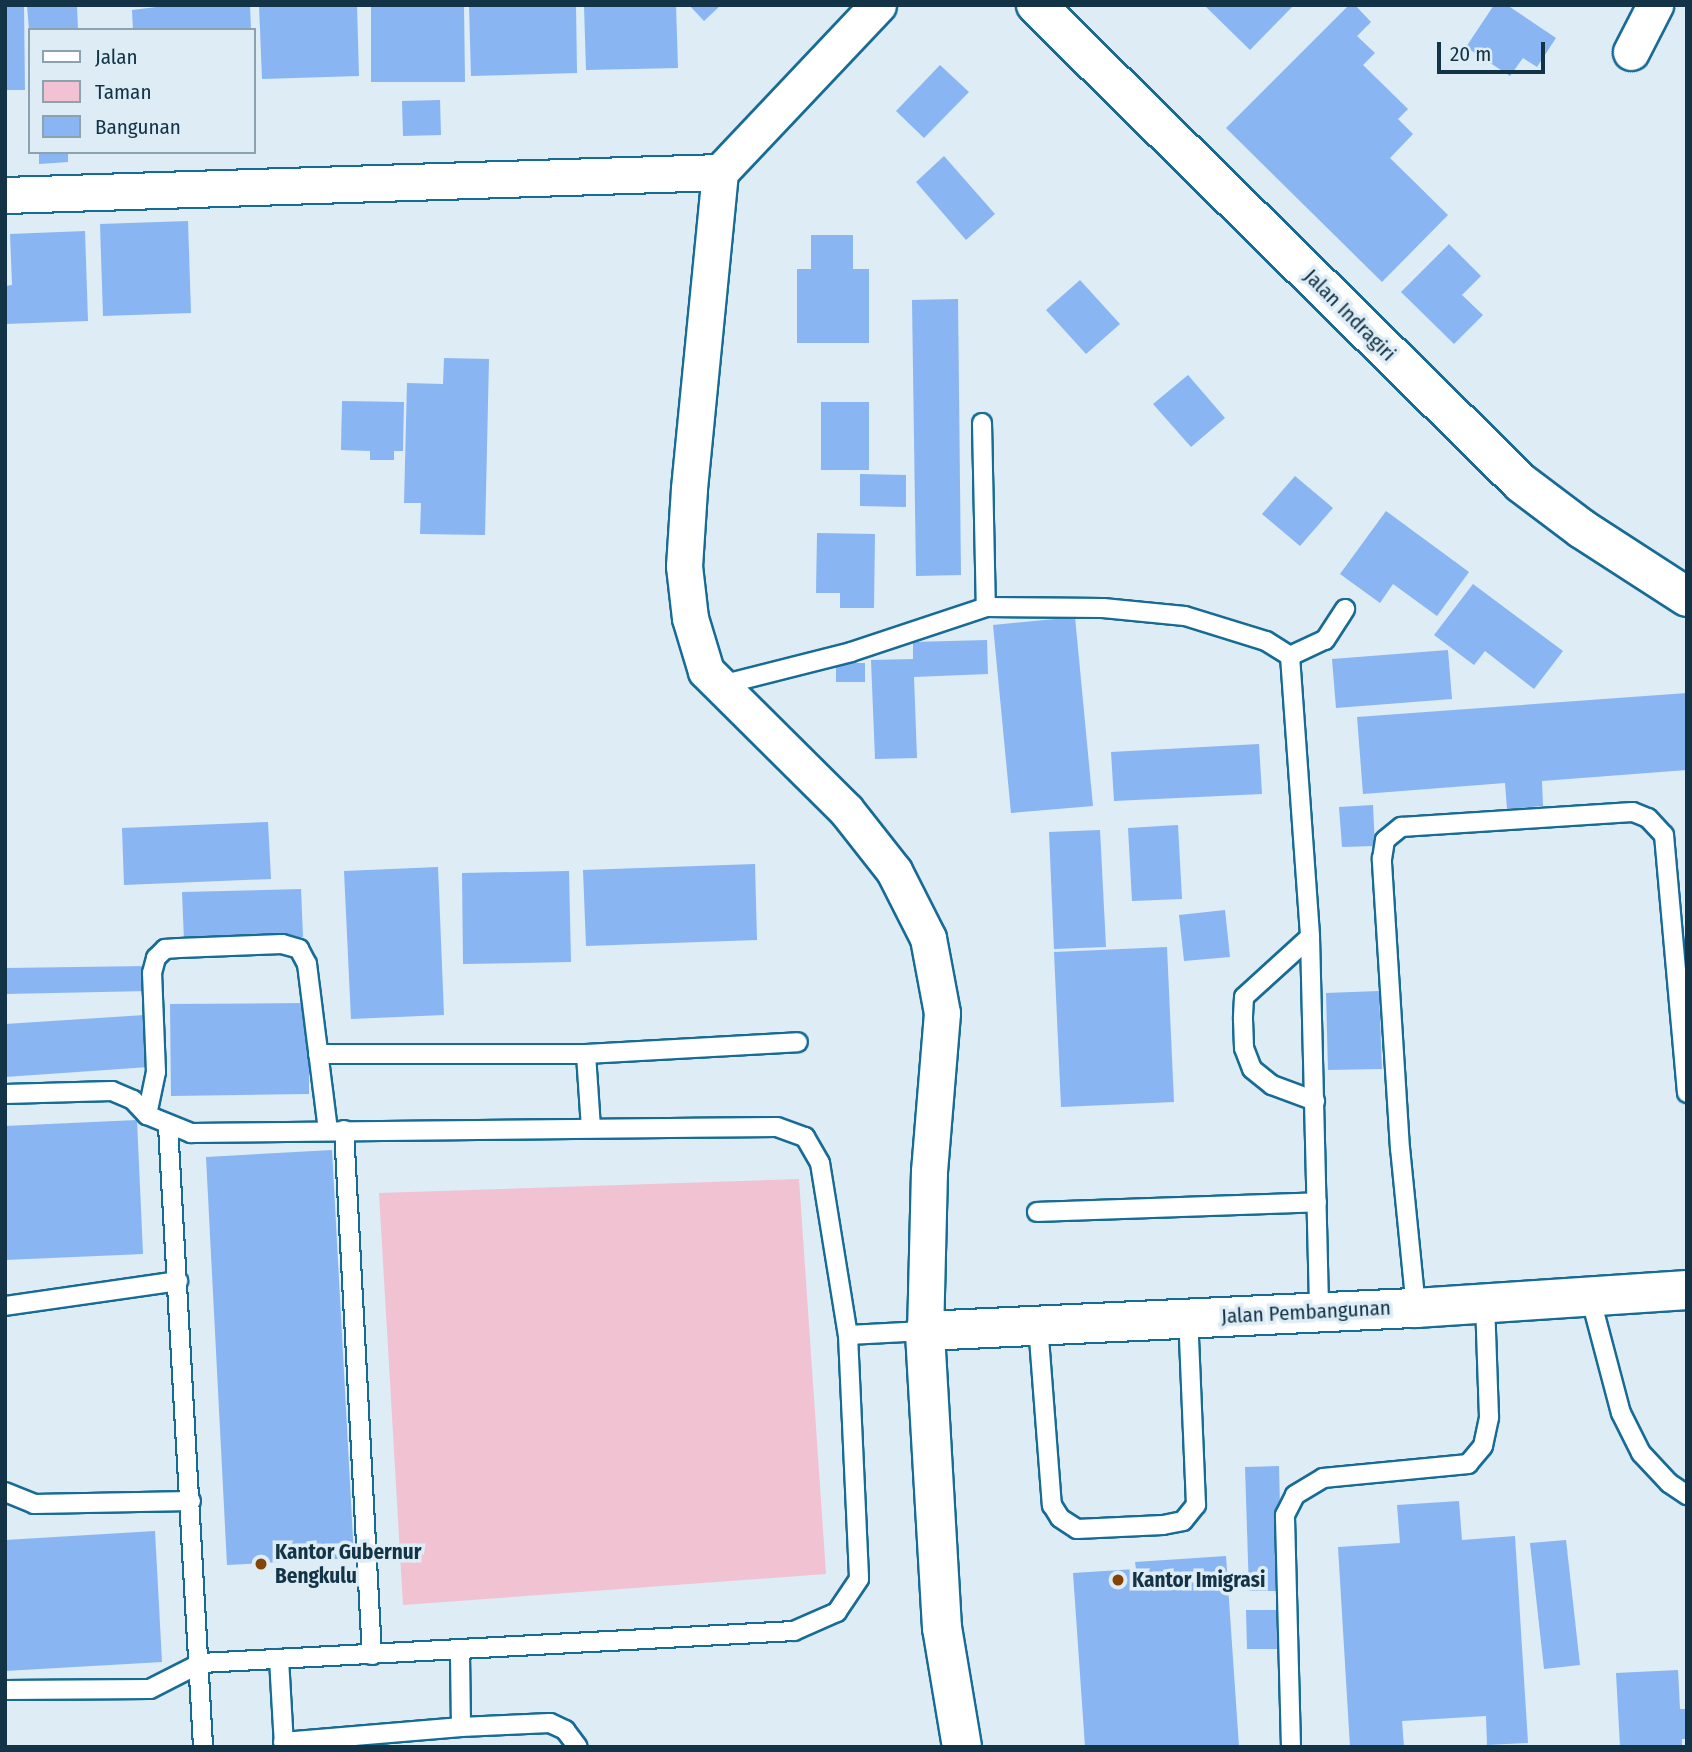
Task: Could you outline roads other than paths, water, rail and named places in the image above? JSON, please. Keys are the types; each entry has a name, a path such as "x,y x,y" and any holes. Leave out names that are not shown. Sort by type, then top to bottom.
{"street":[{"path":"878,5 720,172 684,566 690,618 706,671 717,686 846,810 894,872 928,938 942,1013 929,1171 925,1331 942,1628 961,1747"},
{"name":"Jalan Indragiri","path":"1036,5 1521,483 1582,529 1687,597"},
{"path":"1631,52 1655,5"},
{"path":"5,195 720,172"},
{"name":"Jalan Pembangunan","path":"925,1331 1319,1310 1416,1308 1687,1290"}],"lane":[{"path":"982,423 986,607"},
{"path":"717,686 851,652 986,607 1103,608 1185,615 1266,641 1290,656"},
{"path":"1290,656 1325,640 1345,609"},
{"path":"1290,656 1310,937 1319,1310"},
{"path":"1416,1308 1400,1149 1382,859 1385,840 1401,827 1633,811 1648,818 1664,835 1687,1093"},
{"path":"1310,937 1244,997 1243,1019 1244,1048 1252,1069 1272,1085 1315,1101"},
{"path":"147,1115 156,1072 152,973 156,958 165,949 282,944 299,949 307,964 318,1054 336,1130 372,1655"},
{"path":"318,1054 586,1054 798,1042"},
{"path":"586,1054 591,1128"},
{"path":"5,1094 113,1091 133,1100 147,1115 191,1133 777,1127 805,1137 820,1163 848,1335 859,1579 837,1612 794,1631 201,1663 150,1689 5,1690"},
{"path":"169,1126 201,1663 203,1747"},
{"path":"1037,1212 1317,1202"},
{"path":"5,1306 178,1281"},
{"path":"1590,1296 1631,1433 1641,1453 1669,1483 1687,1495"},
{"path":"1291,1747 1285,1515 1295,1495 1322,1478 1468,1464 1483,1446 1489,1418 1485,1304"},
{"path":"1038,1325 1052,1505 1060,1518 1077,1529 1163,1525 1183,1521 1196,1505 1188,1318"},
{"path":"848,1335 925,1331"},
{"path":"5,1492 34,1504 191,1501"},
{"path":"460,1651 461,1727"},
{"path":"279,1659 284,1744 461,1727 550,1723 565,1730 578,1747"}],"place":[{"name":"Kantor Gubernur Bengkulu","path":"261,1564"},
{"name":"Kantor Imigrasi","path":"1118,1580"}]}
